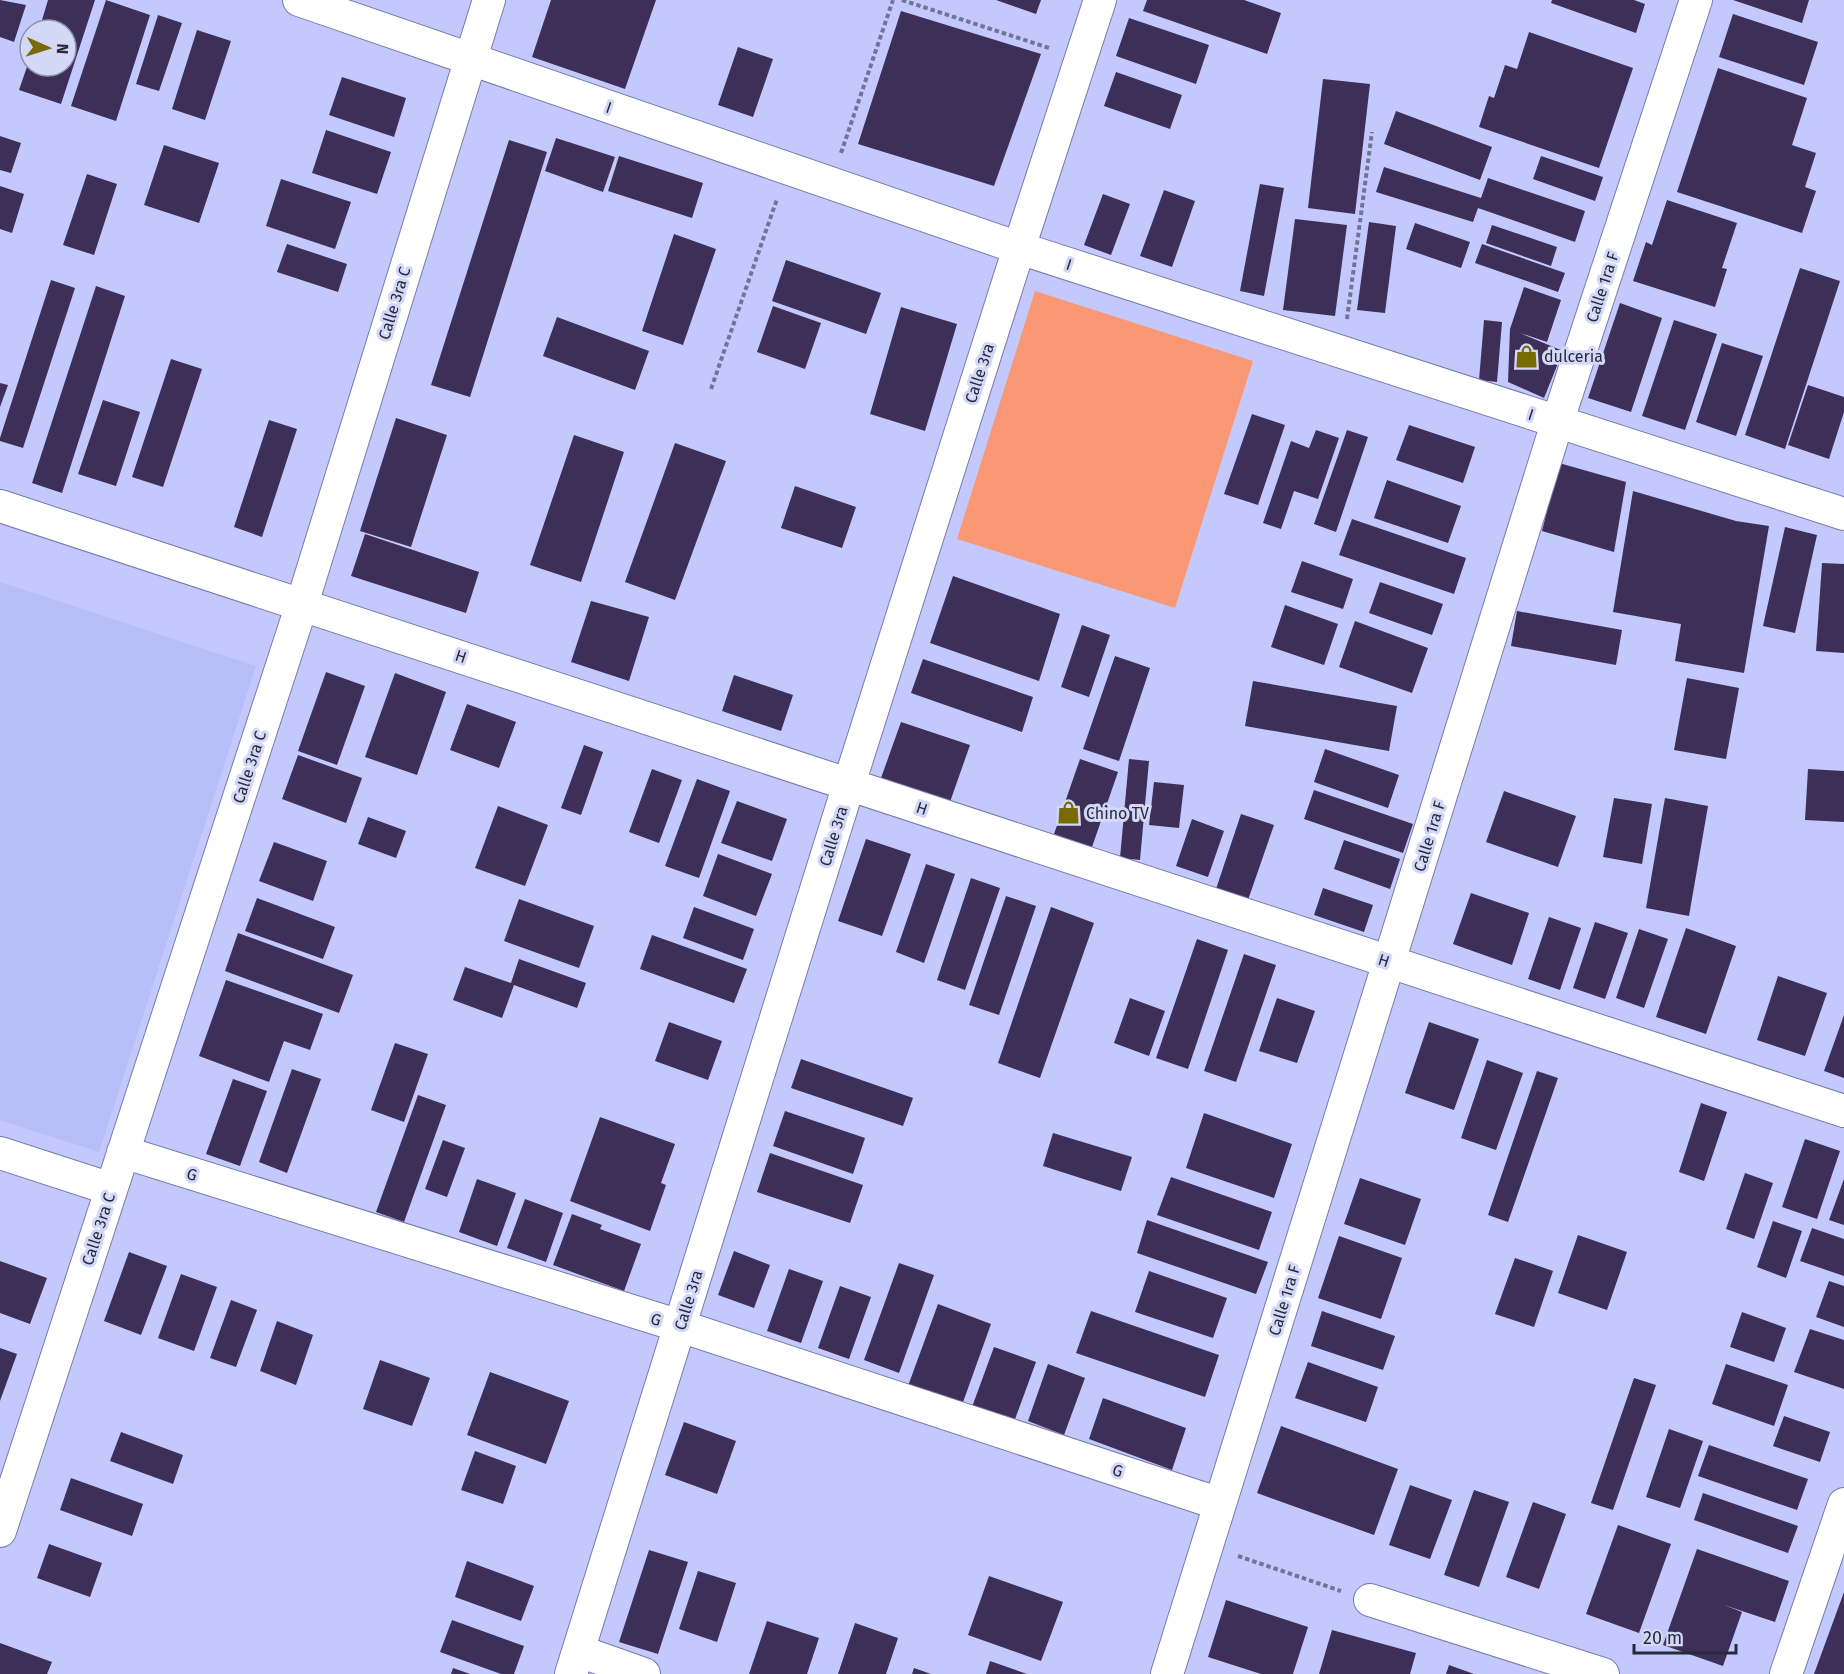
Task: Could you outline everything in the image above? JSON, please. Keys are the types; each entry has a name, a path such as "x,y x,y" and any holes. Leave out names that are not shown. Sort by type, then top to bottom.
{"street":[{"name":"I","path":"299,0 787,170 1019,248 1844,514"},
{"name":"Calle 3ra C","path":"0,1531 302,604 489,0"},
{"name":"Calle 3ra","path":"575,1663 849,784 1100,0"},
{"name":"Calle 1ra F","path":"1167,1674 1557,423 1696,0"},
{"name":"H","path":"0,506 1844,1111"},
{"name":"G","path":"123,1152 680,1326 1221,1504"},
{"path":"0,1153 111,1189"},
{"path":"1786,1674 1844,1504"},
{"path":"1370,1600 1603,1674"},
{"path":"575,1663 644,1674"}],"path":[{"path":"831,185 893,0"},
{"path":"902,0 1082,59"},
{"path":"1342,354 1372,132"},
{"path":"711,389 787,170"},
{"path":"1207,1545 1370,1600"}],"shaded area":[{"path":"1035,291 1253,361 1175,608 957,539"},
{"path":"0,582 256,666 99,1152 0,1120"}],"building":[{"path":"0,0 26,5 22,18 18,18 18,30 14,42 0,37"},
{"path":"48,0 95,0 78,52 78,18 43,18"},
{"path":"106,0 150,15 116,121 71,106"},
{"path":"551,0 656,0 625,89 532,57"},
{"path":"996,0 1041,0 1036,14"},
{"path":"1147,0 1244,0 1281,13 1267,54 1143,11"},
{"path":"1552,0 1634,0 1645,4 1636,33 1551,3"},
{"path":"1733,0 1809,0 1802,23"},
{"path":"901,11 1041,54 994,186 858,144"},
{"path":"1733,14 1818,42 1804,85 1719,57"},
{"path":"158,15 182,23 159,91 136,84"},
{"path":"1129,18 1209,45 1196,84 1116,56"},
{"path":"197,30 231,41 205,120 172,109"},
{"path":"1529,32 1633,68 1599,168 1479,127 1489,96 1494,98 1505,65 1517,69"},
{"path":"738,47 773,59 753,117 718,105"},
{"path":"1718,68 1807,98 1792,145 1816,153 1805,187 1816,191 1802,233 1677,192"},
{"path":"1116,72 1182,95 1170,129 1104,106"},
{"path":"342,77 406,98 394,137 329,115"},
{"path":"23,78 70,78 61,104 19,90"},
{"path":"1323,79 1370,84 1355,214 1308,208"},
{"path":"1396,111 1492,147 1480,180 1384,144"},
{"path":"326,130 391,152 377,194 312,173"},
{"path":"0,136 21,143 11,173 0,170"},
{"path":"556,138 615,157 603,192 545,171"},
{"path":"509,140 547,152 470,397 431,385"},
{"path":"164,145 219,163 199,223 144,205"},
{"path":"619,156 703,183 692,218 608,191"},
{"path":"1541,156 1603,177 1595,201 1533,179"},
{"path":"1384,167 1481,198 1488,178 1585,211 1575,242 1478,208 1473,222 1376,192"},
{"path":"87,174 117,184 94,255 63,245"},
{"path":"281,179 351,202 335,249 266,226"},
{"path":"1260,184 1284,188 1264,296 1240,291"},
{"path":"0,186 24,194 12,233 0,229"},
{"path":"1164,190 1195,201 1172,267 1140,256"},
{"path":"1103,194 1130,204 1111,255 1084,245"},
{"path":"1667,200 1737,223 1722,268 1727,269 1715,307 1633,281 1646,242 1652,245"},
{"path":"1295,219 1347,225 1335,316 1283,310"},
{"path":"1369,222 1396,226 1385,313 1357,310"},
{"path":"1415,223 1470,242 1461,268 1406,249"},
{"path":"1492,225 1557,247 1551,266 1486,243"},
{"path":"674,234 716,249 683,345 642,331"},
{"path":"287,244 347,264 338,292 277,272"},
{"path":"1482,244 1565,273 1558,292 1475,263"},
{"path":"786,260 881,293 866,334 772,301"},
{"path":"1800,268 1840,281 1785,449 1745,435"},
{"path":"51,280 75,288 23,448 0,441 0,438"},
{"path":"96,286 125,296 62,493 32,483"},
{"path":"1524,287 1561,300 1547,342 1520,333 1563,351 1544,398 1508,382 1510,329"},
{"path":"1620,303 1662,318 1631,412 1588,398"},
{"path":"773,306 821,323 805,369 757,352"},
{"path":"901,307 957,324 925,431 870,414"},
{"path":"557,317 649,351 635,390 543,356"},
{"path":"1484,320 1502,322 1497,382 1479,380"},
{"path":"1674,320 1717,334 1685,430 1642,416"},
{"path":"1722,343 1763,356 1736,436 1696,422"},
{"path":"171,359 202,369 163,487 132,477"},
{"path":"0,383 8,385 0,407"},
{"path":"1808,385 1844,397 1844,412 1829,459 1788,445"},
{"path":"103,400 140,412 116,486 78,474"},
{"path":"1252,414 1285,425 1258,505 1224,494"},
{"path":"396,418 447,435 411,547 360,531"},
{"path":"269,420 297,429 262,537 234,527"},
{"path":"1409,425 1475,447 1463,483 1396,460"},
{"path":"1316,430 1339,438 1318,499 1294,491 1281,529 1263,523 1291,441 1309,448"},
{"path":"1347,430 1368,437 1336,532 1314,524"},
{"path":"574,435 624,452 581,582 530,565"},
{"path":"675,443 726,461 675,600 625,582"},
{"path":"1559,463 1626,482 1614,552 1542,531"},
{"path":"1387,480 1461,506 1448,543 1374,518"},
{"path":"795,486 856,507 842,548 781,528"},
{"path":"1633,491 1736,521 1769,526 1744,673 1675,661 1681,624 1613,612"},
{"path":"1352,519 1466,558 1454,594 1339,555"},
{"path":"1785,527 1817,535 1795,633 1763,626"},
{"path":"365,534 479,572 466,613 351,576"},
{"path":"1302,561 1353,579 1343,609 1291,592"},
{"path":"1822,563 1844,564 1844,653 1816,651"},
{"path":"953,576 1060,614 1039,681 930,643"},
{"path":"1380,582 1443,604 1432,635 1369,613"},
{"path":"591,601 649,617 629,681 571,662"},
{"path":"1285,605 1338,624 1324,665 1271,647"},
{"path":"1517,611 1622,630 1616,665 1511,646"},
{"path":"1355,621 1428,648 1412,693 1339,667"},
{"path":"1082,625 1110,635 1089,697 1061,687"},
{"path":"1115,656 1150,668 1119,761 1083,749"},
{"path":"923,659 1033,697 1022,732 911,693"},
{"path":"326,672 365,686 337,765 298,751"},
{"path":"395,673 446,692 417,775 365,757"},
{"path":"734,675 793,695 781,731 722,711"},
{"path":"1687,678 1739,688 1726,759 1674,750"},
{"path":"1253,681 1397,706 1389,751 1245,726"},
{"path":"467,704 516,722 499,768 450,750"},
{"path":"901,722 970,745 950,802 881,778"},
{"path":"584,745 603,752 581,815 561,808"},
{"path":"1325,749 1399,775 1388,808 1314,782"},
{"path":"298,755 362,778 346,823 282,799"},
{"path":"1080,759 1118,772 1092,847 1054,834"},
{"path":"1129,759 1149,761 1140,860 1120,858"},
{"path":"652,769 682,780 659,843 629,832"},
{"path":"1808,769 1844,771 1844,822 1805,820"},
{"path":"697,779 730,791 699,878 665,866"},
{"path":"1154,782 1184,785 1179,828 1149,825"},
{"path":"1314,790 1413,824 1403,853 1304,819"},
{"path":"1504,791 1576,816 1558,867 1486,842"},
{"path":"1614,798 1652,804 1642,864 1603,857"},
{"path":"1665,798 1708,806 1689,916 1646,908"},
{"path":"737,801 787,819 772,861 721,843"},
{"path":"498,806 548,825 525,886 475,868"},
{"path":"1241,814 1274,825 1248,900 1216,889"},
{"path":"368,817 406,831 396,858 358,844"},
{"path":"1192,819 1224,831 1208,877 1176,866"},
{"path":"866,839 911,854 882,936 838,921"},
{"path":"1344,840 1400,859 1390,889 1334,869"},
{"path":"274,842 327,861 313,901 259,881"},
{"path":"718,854 772,874 756,916 703,896"},
{"path":"926,864 955,874 924,963 896,952"},
{"path":"971,878 1000,888 965,990 937,980"},
{"path":"1323,888 1373,905 1364,932 1314,915"},
{"path":"1471,893 1529,913 1512,965 1453,944"},
{"path":"1006,896 1036,906 999,1015 969,1005"},
{"path":"257,898 335,927 323,959 245,931"},
{"path":"519,899 594,926 579,968 504,941"},
{"path":"694,907 754,929 743,960 683,938"},
{"path":"1051,907 1094,923 1040,1078 998,1063"},
{"path":"1549,917 1581,928 1560,990 1528,979"},
{"path":"1595,922 1628,933 1605,999 1573,988"},
{"path":"1686,928 1736,946 1706,1034 1656,1017"},
{"path":"1639,929 1668,939 1644,1008 1616,998"},
{"path":"238,933 353,975 339,1013 225,971"},
{"path":"652,935 747,969 734,1003 640,969"},
{"path":"1197,939 1228,950 1188,1069 1156,1058"},
{"path":"1244,954 1276,965 1236,1082 1204,1071"},
{"path":"519,959 586,983 577,1008 514,985 502,1018 453,1000 465,967 511,983"},
{"path":"1778,976 1827,993 1805,1056 1757,1040"},
{"path":"226,980 323,1014 310,1050 284,1041 269,1082 199,1056"},
{"path":"1130,998 1165,1011 1149,1056 1114,1043"},
{"path":"1277,998 1315,1011 1297,1063 1259,1051"},
{"path":"1844,1015 1844,1078 1824,1071"},
{"path":"669,1022 722,1041 708,1080 655,1061"},
{"path":"1429,1022 1479,1039 1454,1110 1405,1093"},
{"path":"395,1043 428,1054 404,1122 371,1110"},
{"path":"801,1059 913,1098 903,1126 791,1088"},
{"path":"1487,1060 1523,1073 1496,1150 1461,1138"},
{"path":"292,1069 321,1079 287,1173 259,1162"},
{"path":"1537,1071 1558,1078 1508,1222 1488,1215"},
{"path":"233,1079 267,1091 240,1166 206,1154"},
{"path":"418,1095 446,1105 404,1222 376,1212"},
{"path":"1701,1103 1727,1112 1704,1181 1679,1172"},
{"path":"785,1111 865,1138 853,1174 773,1146"},
{"path":"1204,1113 1292,1144 1274,1198 1186,1168"},
{"path":"600,1117 675,1144 661,1183 666,1185 650,1231 570,1201"},
{"path":"1053,1133 1132,1157 1121,1191 1043,1166"},
{"path":"1805,1139 1840,1151 1817,1219 1782,1207"},
{"path":"443,1140 465,1148 447,1197 425,1189"},
{"path":"770,1153 863,1185 850,1223 757,1192"},
{"path":"1745,1173 1773,1183 1754,1239 1726,1229"},
{"path":"1171,1177 1272,1212 1259,1250 1157,1215"},
{"path":"1360,1178 1421,1199 1405,1245 1344,1224"},
{"path":"477,1179 516,1193 497,1246 459,1232"},
{"path":"1844,1179 1844,1225 1829,1220"},
{"path":"525,1199 563,1213 546,1262 507,1248"},
{"path":"572,1214 602,1225 600,1229 641,1244 624,1291 553,1265"},
{"path":"1147,1220 1268,1262 1256,1294 1137,1253"},
{"path":"1773,1221 1802,1231 1786,1278 1757,1267"},
{"path":"1812,1228 1844,1239 1844,1276 1800,1261"},
{"path":"1578,1235 1627,1252 1607,1310 1558,1293"},
{"path":"1339,1236 1402,1258 1381,1319 1318,1298"},
{"path":"734,1251 770,1265 754,1308 718,1295"},
{"path":"129,1252 167,1266 141,1335 104,1321"},
{"path":"1515,1258 1553,1271 1534,1327 1495,1314"},
{"path":"0,1261 47,1278 30,1324 0,1313"},
{"path":"899,1263 934,1275 899,1373 864,1360"},
{"path":"789,1269 823,1281 801,1343 767,1331"},
{"path":"1149,1271 1227,1298 1213,1338 1135,1312"},
{"path":"181,1274 217,1287 194,1351 158,1338"},
{"path":"1829,1281 1844,1286 1844,1327 1816,1317"},
{"path":"840,1286 871,1297 849,1359 818,1348"},
{"path":"231,1300 257,1310 236,1367 210,1358"},
{"path":"938,1304 991,1324 962,1405 908,1386"},
{"path":"1091,1311 1219,1355 1205,1397 1076,1353"},
{"path":"1322,1311 1395,1336 1383,1370 1311,1346"},
{"path":"1742,1312 1786,1328 1774,1362 1730,1347"},
{"path":"277,1321 313,1335 296,1385 260,1371"},
{"path":"1810,1329 1844,1340 1844,1389 1794,1372"},
{"path":"994,1347 1036,1362 1014,1422 972,1407"},
{"path":"0,1348 17,1354 0,1401"},
{"path":"380,1360 430,1378 412,1426 363,1409"},
{"path":"1308,1362 1378,1387 1366,1422 1295,1398"},
{"path":"1048,1364 1085,1378 1064,1435 1028,1421"},
{"path":"1726,1364 1788,1385 1774,1426 1712,1404"},
{"path":"490,1372 569,1401 546,1464 467,1435"},
{"path":"1634,1378 1656,1385 1613,1510 1591,1503"},
{"path":"1103,1398 1186,1428 1172,1470 1089,1439"},
{"path":"1784,1416 1830,1432 1820,1462 1773,1446"},
{"path":"684,1422 736,1441 717,1494 665,1475"},
{"path":"1281,1426 1398,1469 1374,1535 1257,1493"},
{"path":"1669,1429 1703,1441 1680,1508 1646,1497"},
{"path":"121,1432 183,1455 173,1484 110,1461"},
{"path":"1709,1445 1808,1479 1797,1510 1698,1476"},
{"path":"475,1451 516,1466 503,1504 461,1490"},
{"path":"71,1478 143,1504 132,1536 60,1510"},
{"path":"1410,1485 1452,1500 1430,1559 1389,1545"},
{"path":"1474,1490 1509,1502 1479,1587 1444,1575"},
{"path":"1703,1493 1798,1526 1788,1553 1694,1520"},
{"path":"1533,1502 1566,1514 1539,1589 1506,1577"},
{"path":"1618,1525 1671,1544 1639,1633 1586,1614"},
{"path":"49,1544 102,1563 90,1597 37,1578"},
{"path":"1697,1549 1789,1581 1775,1622 1724,1605 1742,1612 1723,1666 1663,1645"},
{"path":"649,1550 688,1562 658,1654 619,1642"},
{"path":"467,1561 534,1586 521,1621 455,1597"},
{"path":"698,1571 736,1583 717,1642 679,1629"},
{"path":"989,1576 1063,1602 1041,1661 968,1635"},
{"path":"1844,1592 1844,1674 1814,1674"},
{"path":"1226,1600 1308,1627 1293,1674 1261,1674 1208,1657"},
{"path":"452,1620 524,1646 514,1674 501,1674 440,1652"},
{"path":"767,1621 819,1638 807,1674 749,1674"},
{"path":"855,1623 898,1638 886,1674 838,1674"},
{"path":"1332,1630 1416,1653 1410,1674 1319,1674"},
{"path":"0,1643 52,1662 47,1674 0,1674"},
{"path":"990,1661 1027,1674 986,1674"},
{"path":"1449,1665 1474,1674 1446,1674"},
{"path":"453,1668 470,1674 451,1674"},
{"path":"914,1668 931,1674 912,1674"}],"place":[{"name":"dulceria","path":"1526,356"},
{"name":"Chino TV","path":"1068,813"}]}
